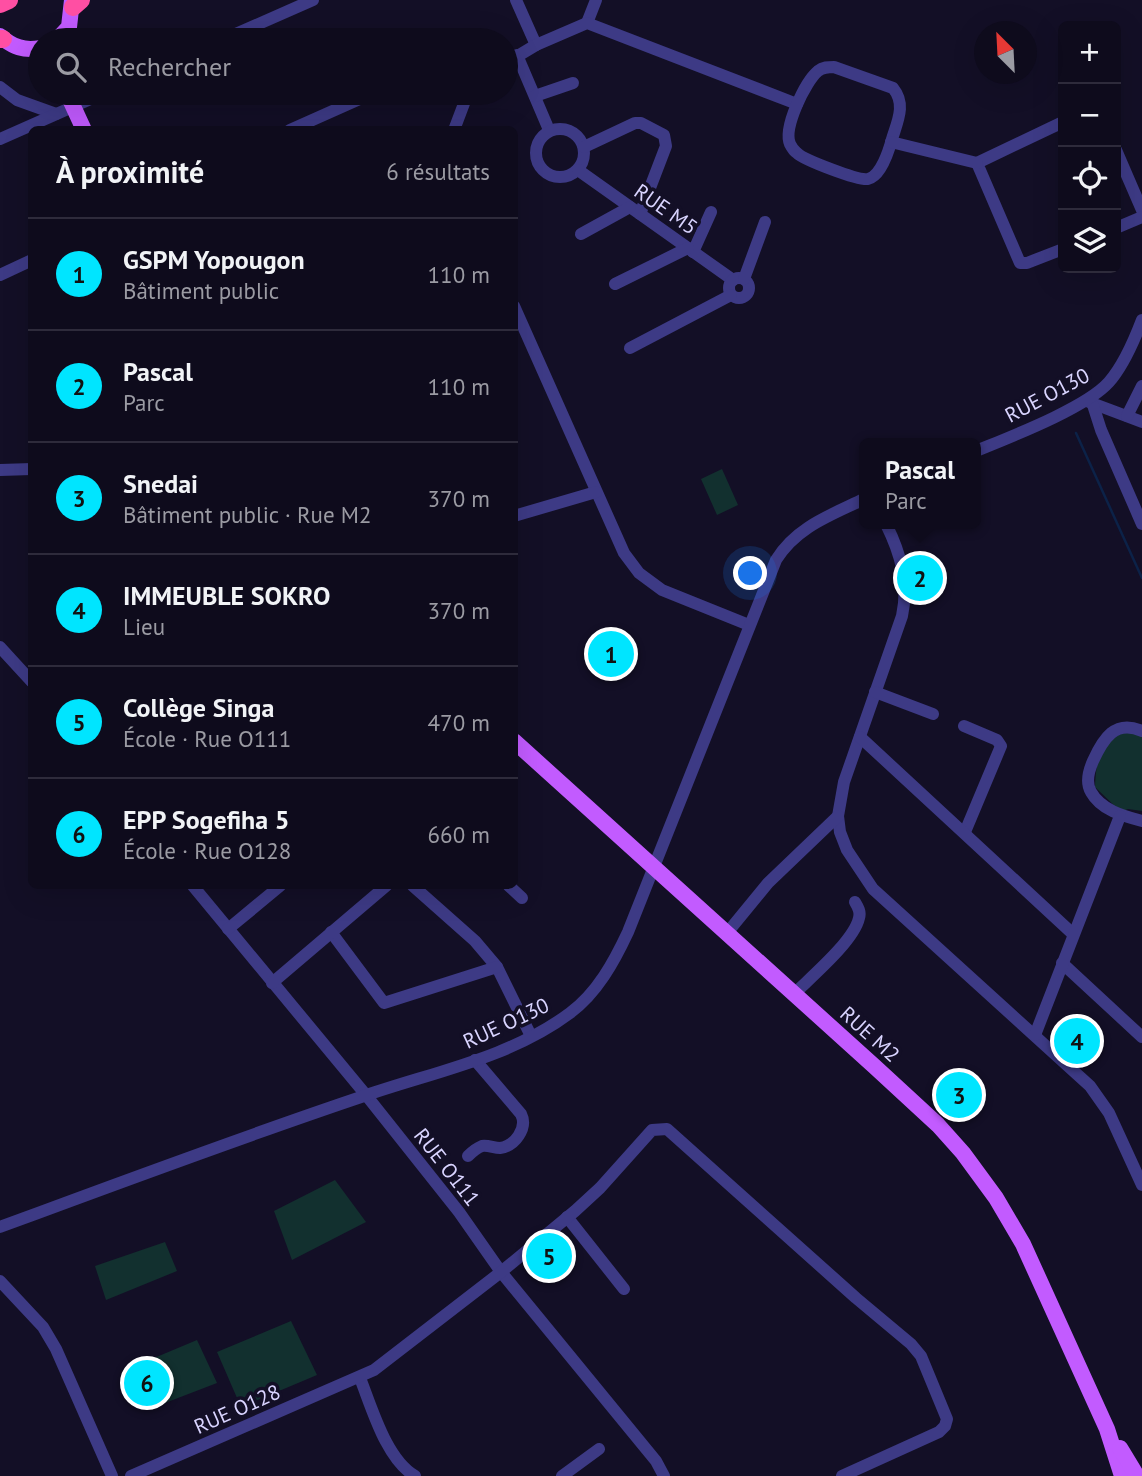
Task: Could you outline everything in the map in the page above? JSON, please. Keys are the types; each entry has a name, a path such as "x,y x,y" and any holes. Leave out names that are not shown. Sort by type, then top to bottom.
{"highway":[{"path":"0,4 9,0"}],"main road":[{"path":"68,28 75,2"},
{"path":"1,38 19,49 28,50"},
{"path":"72,105 82,126"},
{"name":"RUE M2","path":"518,745 938,1125 980,1175 1023,1244 1107,1429"},
{"path":"1107,1429 1122,1476"},
{"path":"1107,1429 1136,1476"}],"street":[{"path":"249,28 313,0"},
{"path":"516,0 536,45"},
{"path":"518,54 586,23 596,0"},
{"path":"586,23 797,104"},
{"path":"518,57 549,130"},
{"path":"834,67 893,88 901,105 891,142 877,173 869,179 856,179 797,153 790,145 788,134 797,104 816,73 823,68 834,67"},
{"path":"535,96 573,83"},
{"path":"0,87 17,100 28,104"},
{"path":"31,105 56,114"},
{"path":"29,126 56,114 65,105"},
{"path":"298,126 346,105"},
{"path":"455,126 462,105"},
{"path":"581,234 613,218 635,211 666,146 664,135 642,123 635,123 584,147"},
{"path":"891,142 977,163 1058,124"},
{"path":"0,139 28,126"},
{"path":"562,127 574,132 584,147 585,157 578,170 567,177 555,177 541,169 535,153 540,137 549,130 562,127"},
{"path":"1121,162 1142,210"},
{"path":"977,163 1020,263 1027,263 1058,251"},
{"name":"RUE M5","path":"578,170 690,250 738,280"},
{"path":"615,284 690,250 711,212"},
{"path":"1121,226 1142,217"},
{"path":"731,295 729,287 738,280 765,222"},
{"path":"0,275 28,262"},
{"path":"731,295 738,298 746,296 749,289 738,280"},
{"path":"631,348 731,295"},
{"path":"518,315 624,553 639,573 662,590 749,625"},
{"name":"RUE O130","path":"981,449 1090,403 1117,370 1142,320"},
{"path":"1127,416 1142,386"},
{"path":"1090,403 1142,422"},
{"path":"1090,403 1142,524"},
{"path":"0,460 6,469 28,469"},
{"path":"518,515 596,492"},
{"name":"RUE O130","path":"0,1227 366,1095 475,1060 531,1037 572,1012 599,984 628,932 749,625 784,547 812,524 859,501"},
{"path":"888,529 902,563 906,598 844,782 838,816 840,832 847,850 873,888 1078,1073 1101,1099 1138,1163 1142,1185"},
{"path":"0,648 28,678"},
{"path":"875,692 933,714"},
{"path":"964,726 997,740 1001,746 964,832"},
{"path":"1142,731 1127,728 1116,730 1107,736 1090,767 1087,781 1090,791 1098,801 1120,816 1142,821"},
{"path":"860,737 1073,934"},
{"path":"727,933 768,883 838,816"},
{"path":"1035,1035 1120,816"},
{"name":"RUE O111","path":"195,889 366,1095 459,1212 501,1272 656,1461 664,1476"},
{"path":"228,929 276,889"},
{"path":"272,983 382,889"},
{"path":"416,889 475,941 497,967 531,1037"},
{"path":"512,889 522,898"},
{"path":"794,994 846,939 860,916 855,902"},
{"path":"331,932 384,1003 497,967"},
{"path":"1062,963 1142,1037"},
{"path":"468,1156 485,1145 501,1148 515,1140 524,1128 521,1114 475,1060"},
{"name":"RUE O128","path":"131,1476 374,1370 567,1217 600,1188 652,1130 667,1129 911,1344 921,1356 947,1419 945,1426 939,1432 842,1476"},
{"path":"567,1217 624,1289"},
{"path":"0,1281 43,1327 56,1349 112,1476"},
{"path":"360,1378 387,1444 402,1467 415,1476"},
{"path":"562,1476 599,1450"}],"green space":[{"path":"722,469 738,505 717,515 701,479"},
{"path":"1122,732 1142,733 1142,811 1128,809 1121,812 1095,787 1100,756 1108,744"},
{"path":"335,1180 366,1222 292,1260 274,1211"},
{"path":"165,1242 177,1271 106,1300 95,1266"},
{"path":"291,1321 317,1375 241,1407 217,1352"},
{"path":"197,1340 217,1383 152,1408 135,1366"}],"waterway":[{"path":"1076,433 1142,578"}],"place":[{"name":"Pascal","path":"920,578"},
{"name":"GSPM Yopougon","path":"611,654"},
{"name":"IMMEUBLE SOKRO","path":"1077,1041"},
{"name":"Snedai","path":"959,1095"},
{"name":"Collège Singa","path":"549,1256"},
{"name":"EPP Sogefiha 5","path":"147,1383"}]}
